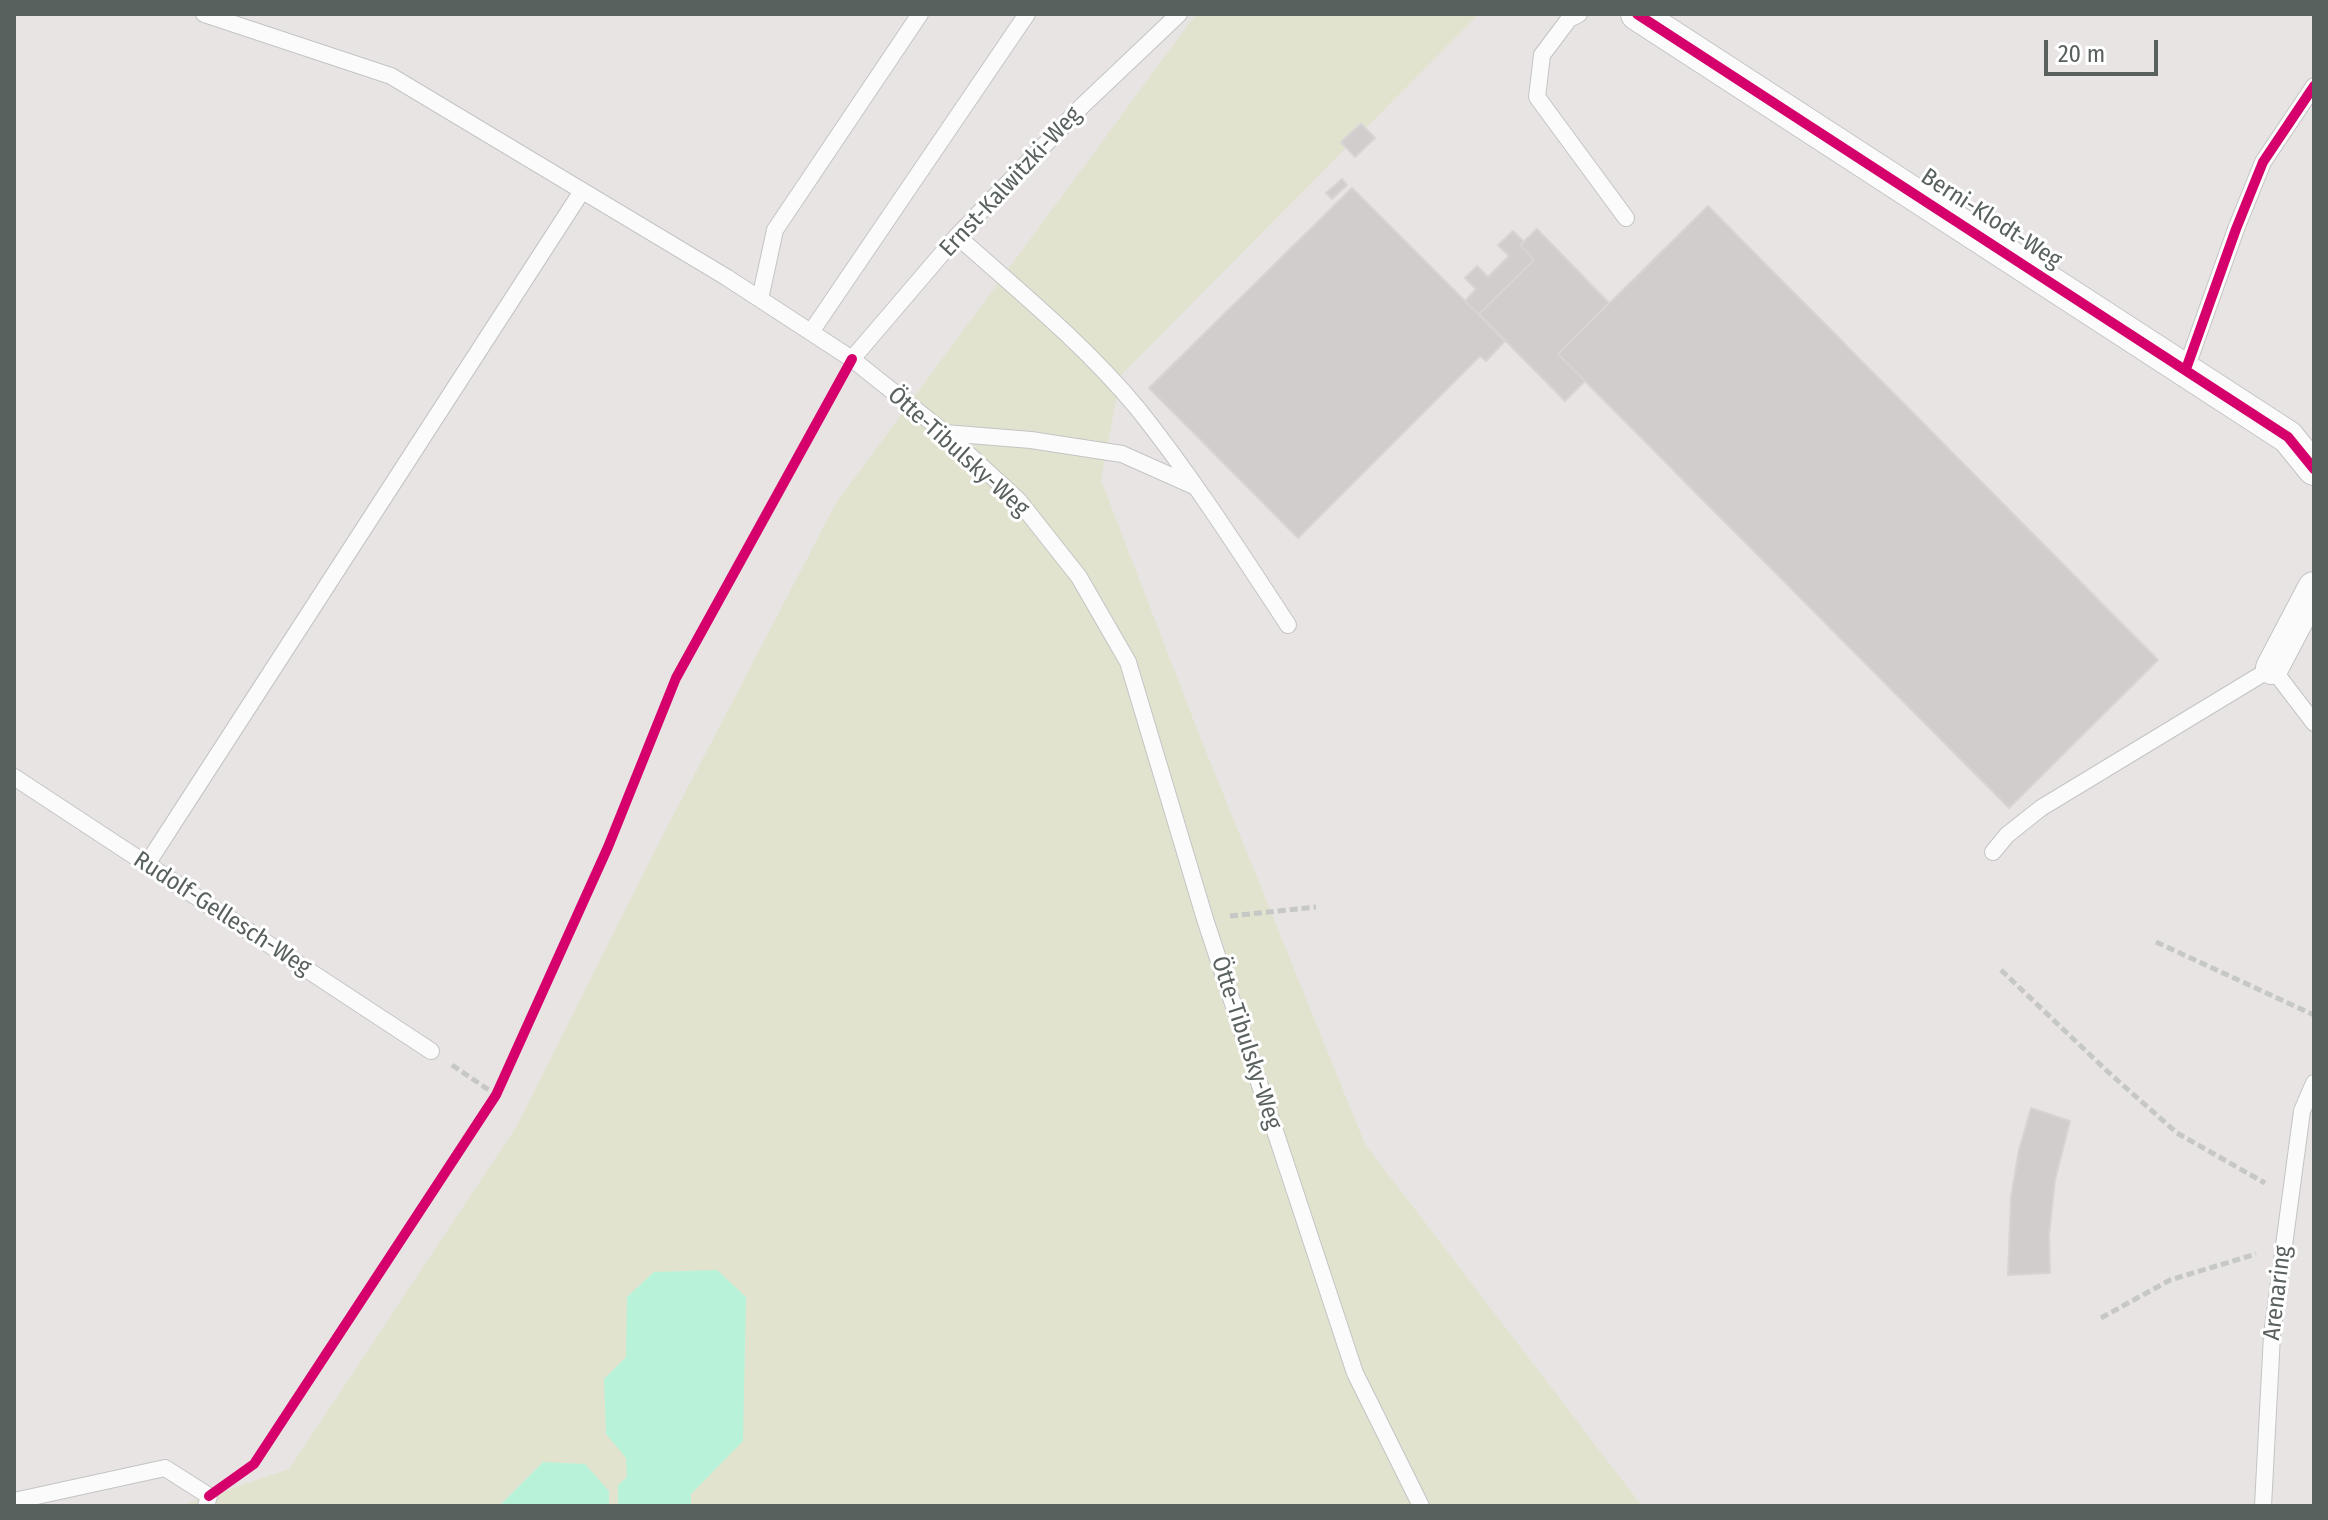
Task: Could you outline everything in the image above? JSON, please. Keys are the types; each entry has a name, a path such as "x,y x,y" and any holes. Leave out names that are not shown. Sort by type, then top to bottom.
{"street":[{"name":"Berni-Klodt-Weg","path":"1637,14 2288,437 2314,469"},
{"path":"2272,668 2314,588"}],"lane":[{"name":"Ötte-Tibulsky-Weg","path":"204,14 391,76 760,299 852,359 945,433 1019,501 1079,577 1128,662 1205,919 1355,1373 1421,1506"},
{"path":"760,299 775,230 920,14"},
{"path":"811,332 1027,14"},
{"name":"Ernst-Kalwitzki-Weg","path":"852,359 957,236 1082,106 1179,14"},
{"path":"1579,14 1569,19 1542,55 1537,97 1626,218"},
{"path":"2186,369 2263,162 2314,86"},
{"path":"147,864 582,191"},
{"path":"957,236 1055,323 1136,407 1198,488 1288,625"},
{"path":"945,433 1031,440 1122,454 1198,488"},
{"path":"1993,852 2007,835 2041,808 2272,668 2314,723"},
{"name":"Rudolf-Gellesch-Weg","path":"14,777 431,1051"},
{"name":"Arenaring","path":"2263,1506 2272,1335 2302,1111 2314,1083"},
{"path":"14,1501 165,1468 207,1501"}],"path":[{"path":"1239,916 1316,907"},
{"path":"2156,942 2314,1015"},
{"path":"2001,970 2177,1133 2266,1183 2275,1193"},
{"path":"431,1051 496,1095"},
{"path":"2101,1318 2170,1280 2260,1253"}],"shaded area":[{"path":"1196,14 1479,14 1121,375 1101,480 1199,734 1365,1144 1642,1506 180,1506 289,1469 516,1127 667,827 836,503"},
{"path":"717,1270 746,1297 743,1441 691,1494 691,1506 618,1506 618,1485 627,1477 626,1458 606,1434 604,1379 626,1357 627,1297 654,1272"},
{"path":"543,1462 585,1464 609,1491 609,1506 499,1506"}],"building":[{"path":"1361,124 1375,138 1355,157 1341,142"},
{"path":"1342,179 1347,185 1332,199 1326,193"},
{"path":"1352,188 1505,341 1486,361 1480,356 1298,538 1149,388"},
{"path":"1708,206 2158,660 2009,808 1558,354"},
{"path":"1537,229 1609,303 1558,354 1585,381 1565,401 1479,314 1534,260 1520,245"},
{"path":"1513,231 1524,242 1520,245 1534,260 1479,314 1505,341 1465,301 1476,289 1465,278 1477,266 1488,277 1509,256 1498,245"},
{"path":"2031,1108 2070,1121 2055,1180 2049,1235 2050,1273 2008,1275 2011,1197 2019,1150"}],"cycle path":[{"path":"1637,14 2288,437 2314,469"},
{"path":"2186,369 2263,162 2314,86"},
{"path":"209,1496 254,1464 496,1095 608,847 676,678 852,359"}]}
